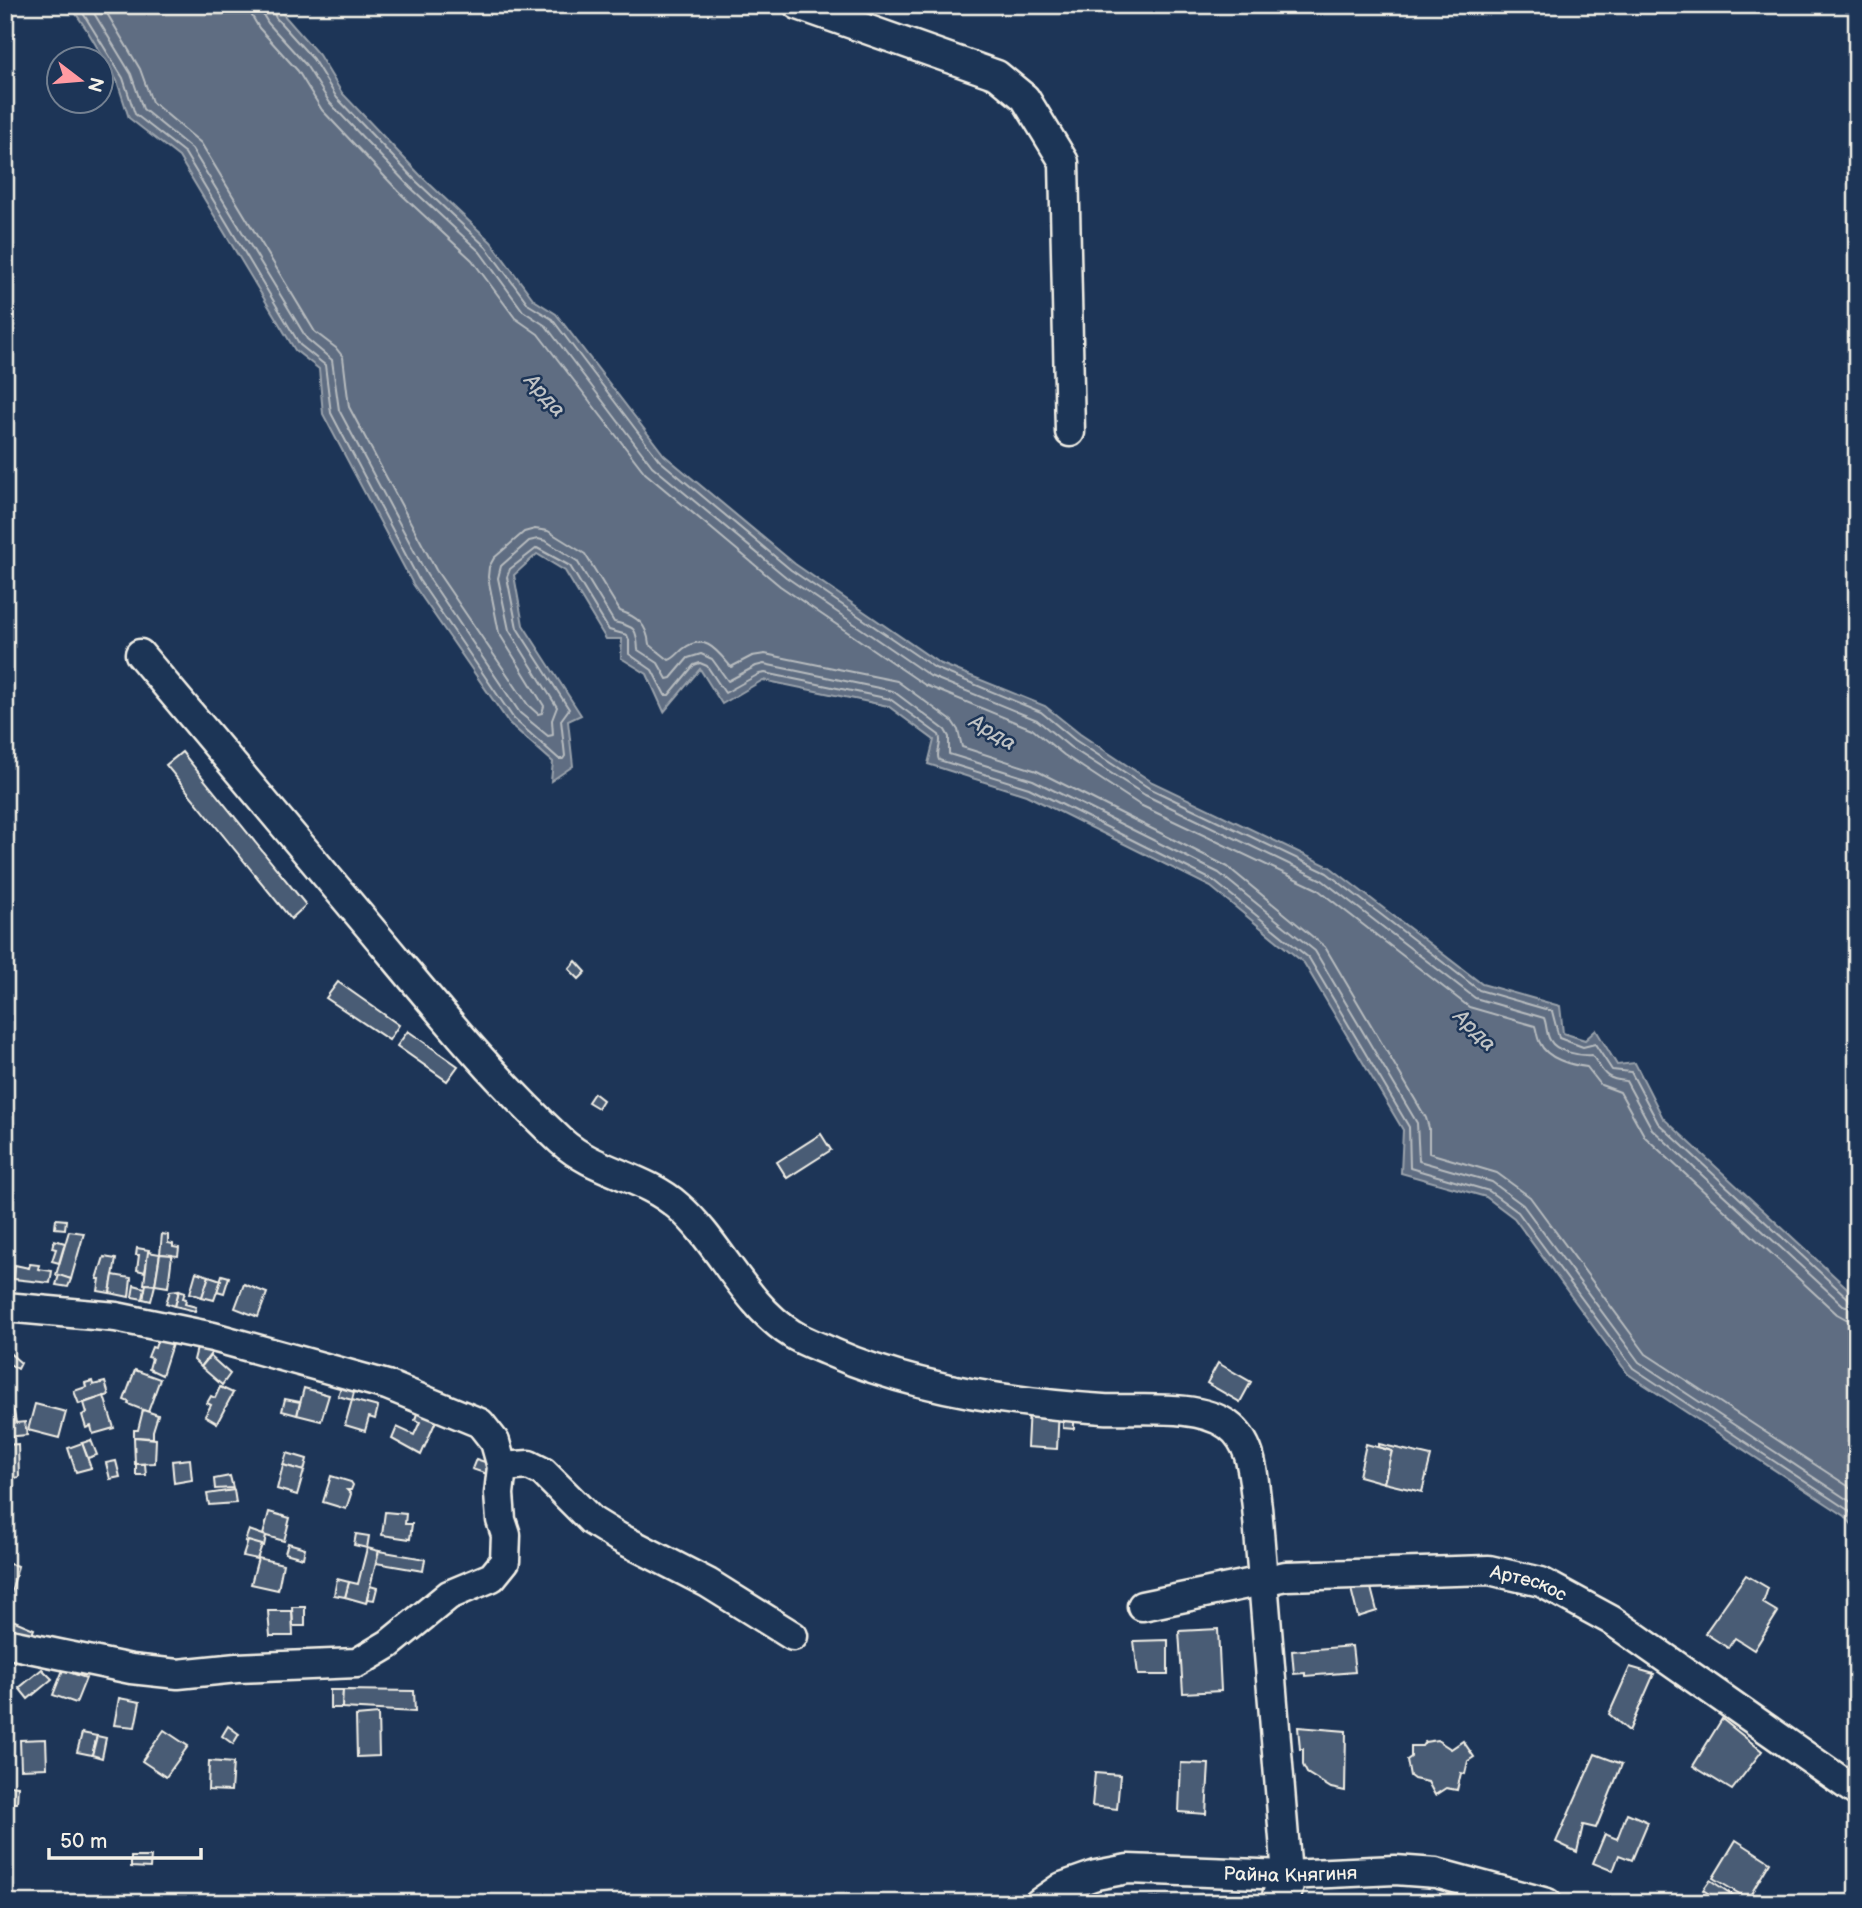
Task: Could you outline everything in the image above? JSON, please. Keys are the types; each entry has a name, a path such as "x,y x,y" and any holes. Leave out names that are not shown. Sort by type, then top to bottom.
{"street":[{"path":"798,5 997,75 1025,98 1064,162 1070,432"},
{"path":"140,654 483,1063 563,1143 579,1155 666,1196 681,1208 740,1283 777,1323 793,1335 866,1366 968,1393 1102,1409 1176,1411 1225,1422 1236,1432 1252,1462 1264,1578 1285,1894"},
{"path":"5,1307 116,1317 213,1337 387,1385 481,1423 495,1442 502,1467 499,1494 501,1520 506,1535 505,1561 492,1577 449,1595 388,1644 356,1663 237,1668 178,1674 131,1668 5,1643"},
{"path":"502,1467 529,1465 543,1472 592,1521 708,1583 793,1636"},
{"name":"Артескос","path":"1142,1606 1264,1578 1286,1576 1489,1570 1541,1582 1611,1620 1857,1792"},
{"name":"Райна Княгиня","path":"1039,1903 1062,1887 1096,1875 1128,1869 1285,1894 1395,1870 1436,1873 1547,1903"}],"water":[{"name":"Арда","path":"70,5 275,5 319,55 342,93 421,176 491,242 534,300 556,314 664,455 795,564 939,663 1045,706 1080,734 1152,782 1330,867 1482,984 1560,1006 1563,1033 1585,1040 1596,1030 1617,1065 1635,1063 1663,1118 1857,1297 1857,1531 1845,1516 1628,1374 1514,1218 1486,1197 1401,1173 1403,1130 1304,963 1211,887 1026,795 928,764 934,740 888,706 763,680 722,704 700,669 664,712 647,674 621,658 622,639 606,639 565,571 537,554 514,575 523,625 581,715 568,721 573,766 551,781 553,762 509,723 413,584 323,414 319,369 295,350 179,157 129,118 116,79 116,46 96,46"}],"building":[{"path":"182,752 306,905 291,919 166,765"},
{"path":"576,961 586,972 579,979 569,969"},
{"path":"338,982 399,1025 389,1040 326,998"},
{"path":"408,1031 458,1066 447,1081 397,1046"},
{"path":"594,1093 603,1100 598,1108 588,1102"},
{"path":"821,1134 831,1150 787,1178 777,1162"},
{"path":"56,1219 66,1220 65,1229 55,1228"},
{"path":"69,1231 84,1233 71,1279 56,1275"},
{"path":"162,1234 168,1235 168,1243 179,1248 178,1256 160,1254"},
{"path":"54,1240 65,1243 59,1263 52,1261 56,1249 52,1248"},
{"path":"137,1248 149,1250 145,1272 137,1270"},
{"path":"148,1252 160,1254 155,1285 144,1284"},
{"path":"160,1254 172,1255 168,1287 155,1285"},
{"path":"104,1257 116,1259 110,1293 98,1291 100,1279 97,1279"},
{"path":"30,1264 39,1265 38,1269 52,1271 50,1283 14,1279 15,1265 29,1268"},
{"path":"196,1272 209,1276 202,1297 190,1293"},
{"path":"59,1275 71,1279 68,1287 56,1285"},
{"path":"113,1275 131,1278 129,1297 110,1293"},
{"path":"222,1275 229,1277 224,1293 217,1291"},
{"path":"209,1276 221,1280 214,1300 202,1297"},
{"path":"146,1284 155,1285 151,1301 143,1299"},
{"path":"244,1284 267,1293 258,1317 235,1308"},
{"path":"134,1285 145,1288 143,1299 132,1297"},
{"path":"179,1290 185,1292 185,1304 196,1307 195,1311 175,1306"},
{"path":"179,1290 175,1306 166,1303 170,1291"},
{"path":"159,1335 174,1338 162,1375 149,1369 152,1358 148,1357 152,1347 155,1348"},
{"path":"199,1340 215,1348 201,1367 194,1360"},
{"path":"5,1349 21,1363 18,1369 5,1362"},
{"path":"210,1356 230,1374 222,1385 201,1367"},
{"path":"1218,1363 1251,1382 1240,1402 1207,1383"},
{"path":"135,1370 160,1379 148,1412 124,1400"},
{"path":"344,1378 357,1381 352,1400 338,1396"},
{"path":"92,1381 93,1385 105,1382 109,1395 79,1404 74,1391 86,1387 85,1383"},
{"path":"220,1387 233,1393 217,1423 205,1416 211,1405 207,1403 211,1396 215,1398"},
{"path":"304,1388 329,1395 321,1421 297,1415"},
{"path":"104,1396 114,1428 93,1434 91,1426 86,1428 82,1415 87,1413 84,1403"},
{"path":"285,1399 300,1402 297,1415 282,1411"},
{"path":"352,1400 378,1407 375,1419 369,1417 365,1431 345,1425"},
{"path":"35,1404 66,1412 59,1438 28,1430"},
{"path":"1029,1407 1059,1408 1057,1449 1027,1447"},
{"path":"1063,1408 1074,1409 1074,1429 1063,1428"},
{"path":"143,1410 158,1415 153,1438 134,1437 134,1430 138,1430"},
{"path":"418,1410 439,1414 421,1455 392,1439 397,1427 414,1435 420,1422 415,1420"},
{"path":"5,1411 14,1411 16,1423 25,1422 27,1435 5,1437"},
{"path":"134,1437 156,1439 155,1463 135,1464"},
{"path":"91,1440 97,1455 88,1458 82,1443"},
{"path":"82,1443 91,1468 76,1472 68,1448"},
{"path":"18,1444 19,1477 8,1479 6,1445"},
{"path":"1366,1444 1392,1451 1384,1483 1359,1476"},
{"path":"1379,1444 1431,1456 1422,1492 1384,1483 1392,1451 1379,1447"},
{"path":"287,1453 307,1459 304,1471 283,1465"},
{"path":"190,1459 192,1480 174,1483 172,1461"},
{"path":"476,1459 491,1464 487,1474 472,1469"},
{"path":"116,1461 120,1477 110,1479 106,1463"},
{"path":"136,1464 145,1464 146,1475 136,1475"},
{"path":"283,1465 304,1471 297,1495 277,1489"},
{"path":"230,1476 233,1488 215,1489 214,1479"},
{"path":"331,1476 353,1485 351,1490 347,1490 351,1494 346,1509 323,1502"},
{"path":"234,1490 236,1503 209,1505 207,1494"},
{"path":"269,1512 290,1518 284,1541 263,1535"},
{"path":"385,1512 406,1514 405,1524 412,1524 410,1539 382,1535"},
{"path":"249,1530 266,1536 264,1546 245,1541"},
{"path":"356,1534 369,1536 367,1548 354,1545"},
{"path":"248,1541 262,1545 257,1559 243,1556"},
{"path":"288,1543 305,1548 303,1558 285,1553"},
{"path":"367,1548 379,1551 366,1603 345,1597 349,1582 358,1584"},
{"path":"379,1551 425,1559 423,1571 376,1563"},
{"path":"258,1558 283,1564 278,1590 251,1584"},
{"path":"5,1563 18,1566 10,1598 5,1597"},
{"path":"1746,1575 1768,1588 1763,1603 1778,1612 1754,1650 1735,1638 1728,1648 1705,1633"},
{"path":"337,1579 349,1582 345,1597 334,1595"},
{"path":"1370,1584 1377,1611 1358,1617 1351,1589"},
{"path":"370,1586 377,1588 374,1600 367,1599"},
{"path":"292,1607 305,1607 305,1626 293,1626"},
{"path":"268,1611 292,1611 293,1636 270,1636"},
{"path":"10,1619 34,1629 30,1639 5,1630"},
{"path":"1218,1629 1221,1691 1183,1693 1179,1631"},
{"path":"1168,1640 1168,1675 1138,1675 1134,1641"},
{"path":"1352,1646 1355,1672 1305,1676 1305,1673 1294,1674 1292,1651"},
{"path":"1630,1667 1654,1674 1629,1731 1609,1714"},
{"path":"42,1669 52,1679 28,1699 19,1688"},
{"path":"63,1670 86,1678 76,1703 53,1695"},
{"path":"330,1690 343,1690 342,1708 330,1708"},
{"path":"343,1690 414,1691 415,1712 342,1708"},
{"path":"5,1697 12,1697 11,1713 5,1712"},
{"path":"119,1698 140,1702 135,1727 114,1725"},
{"path":"5,1712 9,1713 8,1739 5,1739"},
{"path":"378,1714 379,1756 357,1757 356,1716"},
{"path":"1722,1719 1762,1751 1732,1790 1693,1766"},
{"path":"228,1726 239,1734 233,1744 222,1736"},
{"path":"1298,1727 1346,1731 1345,1791 1331,1788 1307,1773 1303,1765"},
{"path":"164,1730 188,1746 166,1777 142,1761"},
{"path":"82,1733 97,1736 92,1755 77,1752"},
{"path":"97,1736 106,1738 102,1758 92,1755"},
{"path":"46,1739 47,1768 21,1769 20,1740"},
{"path":"1437,1740 1451,1749 1463,1741 1474,1757 1468,1761 1465,1774 1461,1773 1457,1790 1446,1788 1435,1795 1428,1782 1410,1776 1407,1760 1411,1757 1411,1746 1422,1746 1425,1742"},
{"path":"1595,1754 1622,1764 1596,1828 1583,1825 1577,1852 1556,1842"},
{"path":"209,1761 233,1763 231,1791 208,1790"},
{"path":"1181,1763 1209,1764 1206,1814 1179,1812"},
{"path":"1095,1773 1120,1775 1117,1809 1092,1806"},
{"path":"8,1785 18,1786 17,1803 7,1803"},
{"path":"1627,1813 1648,1822 1632,1860 1619,1855 1613,1871 1593,1863 1605,1834 1617,1839"},
{"path":"1736,1840 1770,1862 1748,1899 1713,1878"},
{"path":"131,1857 151,1857 150,1868 131,1867"},
{"path":"1710,1880 1742,1901 1741,1903 1724,1903 1703,1890"},
{"path":"1182,1898 1182,1903 1088,1903 1091,1901"}]}
